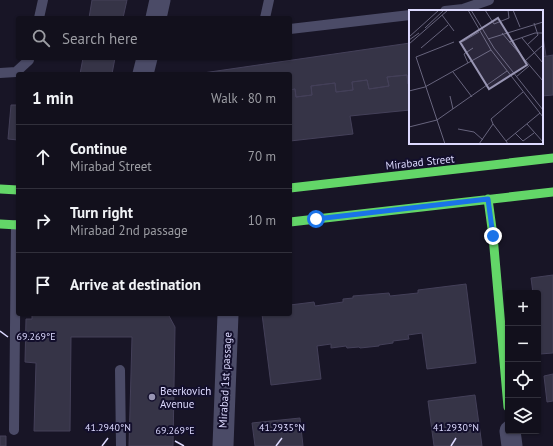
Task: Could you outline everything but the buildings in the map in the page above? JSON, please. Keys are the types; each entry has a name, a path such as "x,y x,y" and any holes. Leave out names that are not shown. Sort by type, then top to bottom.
{"main road":[{"name":"Mirabad Street","path":"292,188 553,158"},
{"path":"429,180 434,172"},
{"path":"0,189 16,190"},
{"path":"292,222 553,192"},
{"path":"431,198 438,204"},
{"path":"488,199 493,236 507,398"},
{"path":"0,224 16,225"}],"street":[{"path":"156,16 160,0"},
{"path":"144,72 146,60"},
{"name":"Mirabad 1st passage","path":"222,446 228,316"},
{"path":"510,434 512,446"}],"lane":[{"path":"39,16 43,0"},
{"path":"265,16 269,0"},
{"path":"454,10 462,9 489,0"},
{"path":"292,29 409,15"},
{"path":"0,73 16,72 29,60"},
{"path":"14,430 16,293"},
{"path":"120,370 121,446"}],"traffic: fast":[{"path":"292,188 553,158"},
{"path":"0,189 16,190"},
{"path":"292,222 553,192"},
{"path":"488,199 493,236 507,398"},
{"path":"0,224 16,225"}],"place":[{"name":"Beerkovich Avenue","path":"152,397"}],"route":[{"path":"316,219 488,199 493,236"}]}
